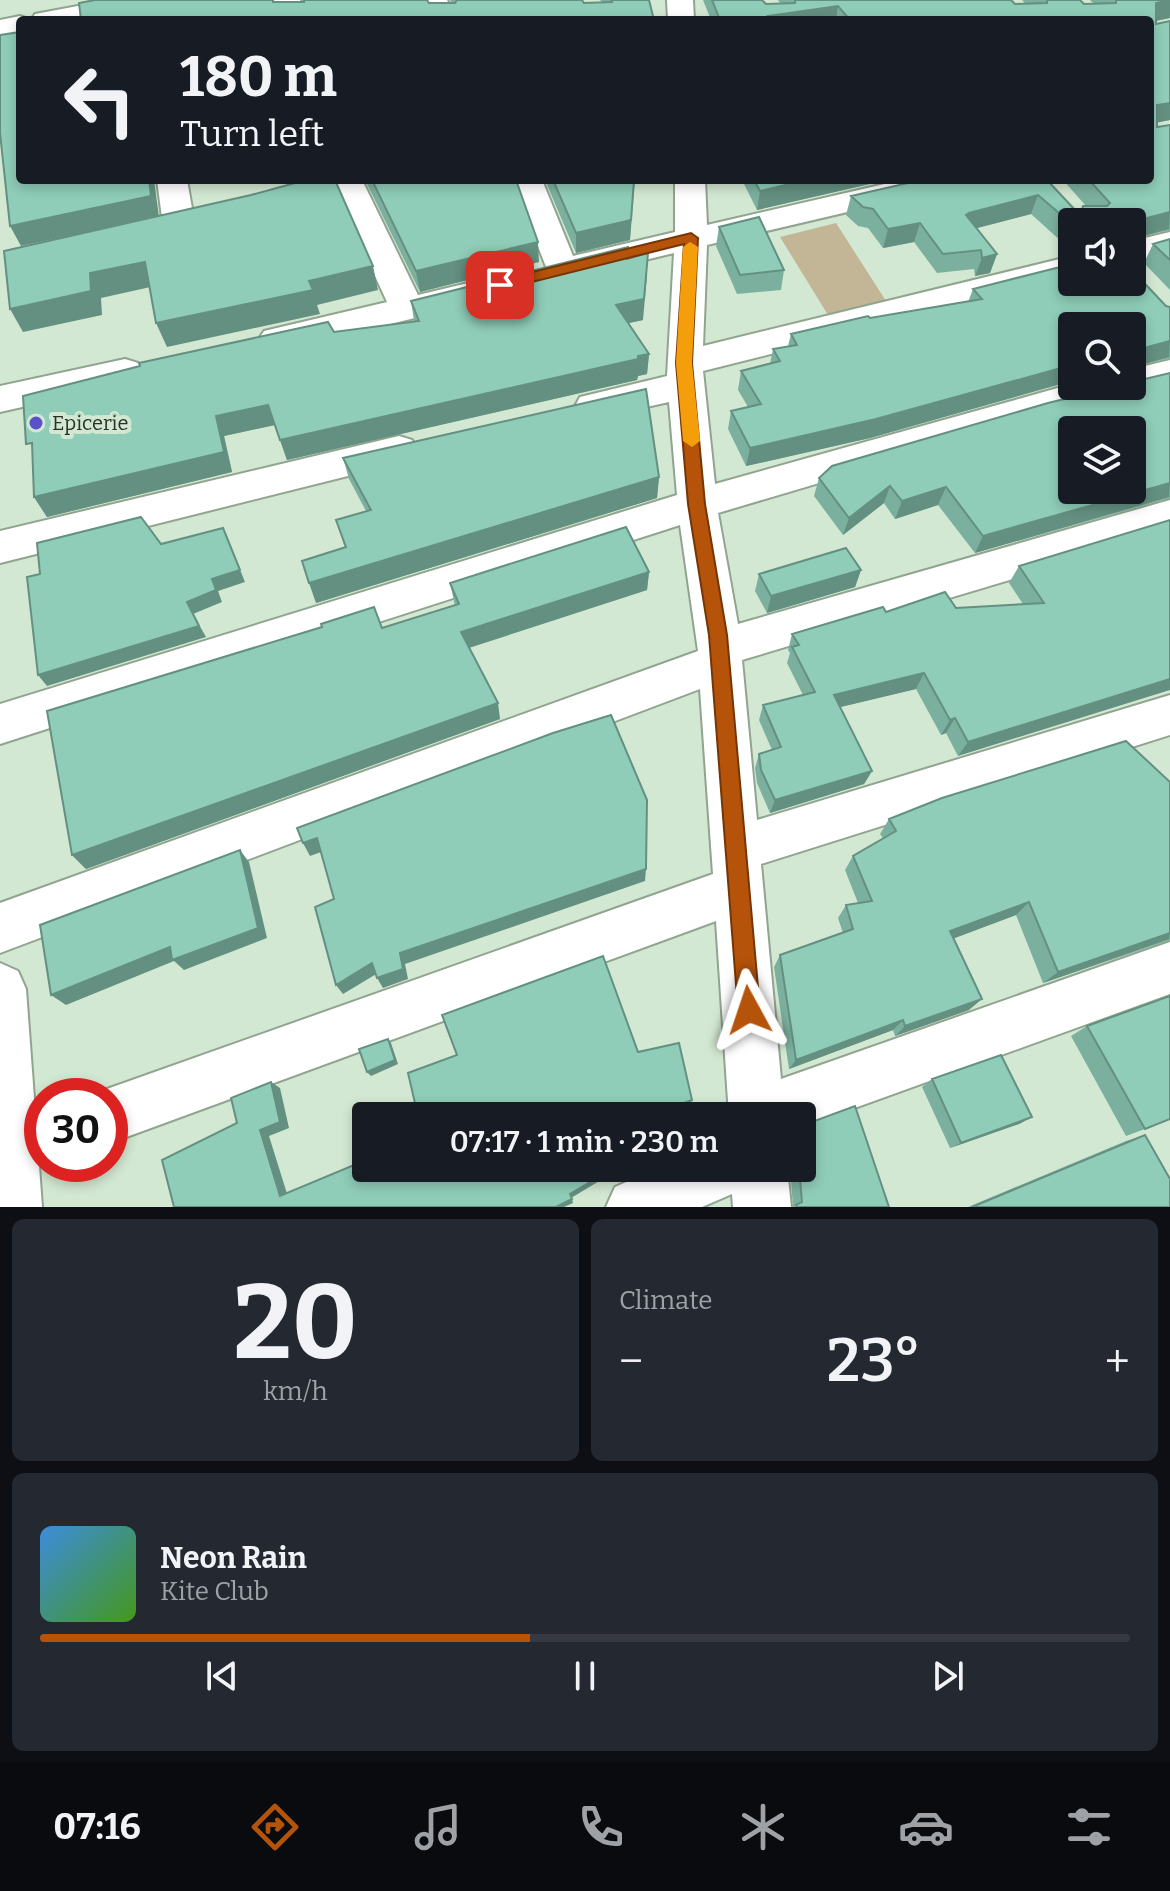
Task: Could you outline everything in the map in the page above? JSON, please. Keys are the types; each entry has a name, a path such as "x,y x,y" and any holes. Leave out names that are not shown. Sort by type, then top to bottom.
{"street":[{"path":"76,16 139,8"},
{"path":"173,184 179,224"},
{"path":"255,205 332,184"},
{"path":"349,184 408,310"},
{"path":"527,184 531,277"},
{"path":"690,184 686,374 697,504 720,655 756,1102"},
{"path":"241,347 408,310 691,238 926,184"},
{"path":"1146,248 1170,242"},
{"path":"565,413 686,374 1058,271"},
{"path":"0,399 151,367"},
{"path":"1146,379 1170,373"},
{"path":"0,724 697,504 1059,400"},
{"path":"0,547 427,444"},
{"path":"0,928 720,655 1170,516"},
{"path":"128,1108 737,869 1170,715"},
{"path":"796,1102 1170,968"},
{"path":"0,989 24,1134"},
{"path":"13,1207 24,1155"},
{"path":"635,1207 693,1182"},
{"path":"760,1182 762,1207"}],"shaded area":[{"path":"836,223 886,301 828,315 780,237"}],"building":[{"path":"95,0 427,0 429,3 455,3 457,0 582,0 584,3 649,0 653,16 81,16 79,3"},
{"path":"712,0 762,0 766,4 795,3 795,0 1011,0 1015,4 1080,0 1084,4 1116,3 1116,0 1170,0 1156,3 1156,24 1170,21 1170,103 1157,105 1157,127 1170,125 1170,212 1146,218 1146,208 1082,208 1107,206 1110,203 1093,184 1154,184 1154,16 847,16 838,6 768,16 718,16"},
{"path":"16,33 16,184 150,184 151,196 10,226 0,133 0,35"},
{"path":"291,184 337,184 373,266 309,281 313,290 156,323 145,262 90,273 91,291 10,309 4,251"},
{"path":"374,184 517,184 538,242 416,271"},
{"path":"555,184 634,184 631,220 576,233"},
{"path":"756,184 790,184 760,191"},
{"path":"904,184 1051,184 1073,208 1058,208 1058,212 1038,195 966,215 997,254 982,258 981,250 943,254 920,223 888,229 873,209 863,207 851,196"},
{"path":"759,217 784,270 740,275 719,227"},
{"path":"1170,239 1170,260 1153,244"},
{"path":"628,247 627,259 648,253 644,299 616,305 649,354 638,356 638,359 280,440 268,405 216,416 224,452 34,497 32,443 26,444 23,396 140,366 139,363 328,322 334,332 419,321 411,301"},
{"path":"1058,268 1058,296 1146,296 1146,285 1170,307 1170,341 1146,347 1146,312 1058,312 1058,369 876,419 750,448 731,411 761,404 741,371 780,361 773,349 797,345 791,334 868,316 982,299 973,289"},
{"path":"1170,373 1170,483 1146,490 1146,416 1058,416 1058,504 1096,504 983,536 946,487 902,501 890,486 849,518 819,478 832,466 1060,400 1146,400 1146,379"},
{"path":"646,389 659,477 309,583 302,561 346,547 336,520 371,510 343,458"},
{"path":"141,517 161,544 223,528 240,570 212,579 216,590 187,602 199,626 38,675 27,577 40,574 37,543"},
{"path":"1170,520 1170,679 968,742 955,718 950,720 924,673 834,695 872,771 775,800 761,770 759,754 781,747 763,705 815,692 792,647 799,645 792,634 883,607 886,612 945,592 956,608 1044,603 1019,566"},
{"path":"626,527 649,572 461,632 498,703 72,855 47,711 322,627 321,624 374,607 382,628 459,604 450,583"},
{"path":"846,548 861,570 771,596 759,574"},
{"path":"611,715 647,800 646,869 400,953 403,969 377,978 372,963 336,985 315,907 334,899 317,838 303,843 297,828 553,733"},
{"path":"1126,741 1170,782 1170,933 1058,972 1029,902 950,931 982,999 905,1026 903,1020 796,1060 780,955 853,929 846,905 872,901 853,856 896,831 889,819 942,798"},
{"path":"240,850 258,928 172,960 170,947 51,995 40,925"},
{"path":"603,956 638,1052 679,1043 692,1100 415,1102 408,1073 457,1055 442,1015"},
{"path":"1170,996 1170,1119 1145,1129 1087,1026"},
{"path":"388,1039 395,1060 367,1072 359,1049"},
{"path":"1001,1055 1032,1117 961,1143 932,1079"},
{"path":"271,1082 280,1122 260,1130 280,1196 352,1166 352,1182 590,1182 570,1194 572,1199 556,1207 174,1207 162,1160 237,1123 231,1098"},
{"path":"855,1106 889,1207 797,1207 802,1202 800,1182 816,1182 816,1121"},
{"path":"1145,1135 1170,1179 1170,1207 972,1207"}],"slow traffic":[{"path":"690,247 684,363 692,441"}],"place":[{"name":"Epicerie","path":"36,423"}],"route":[{"path":"500,285 691,238 684,363 697,504 718,635 749,1010"}]}
